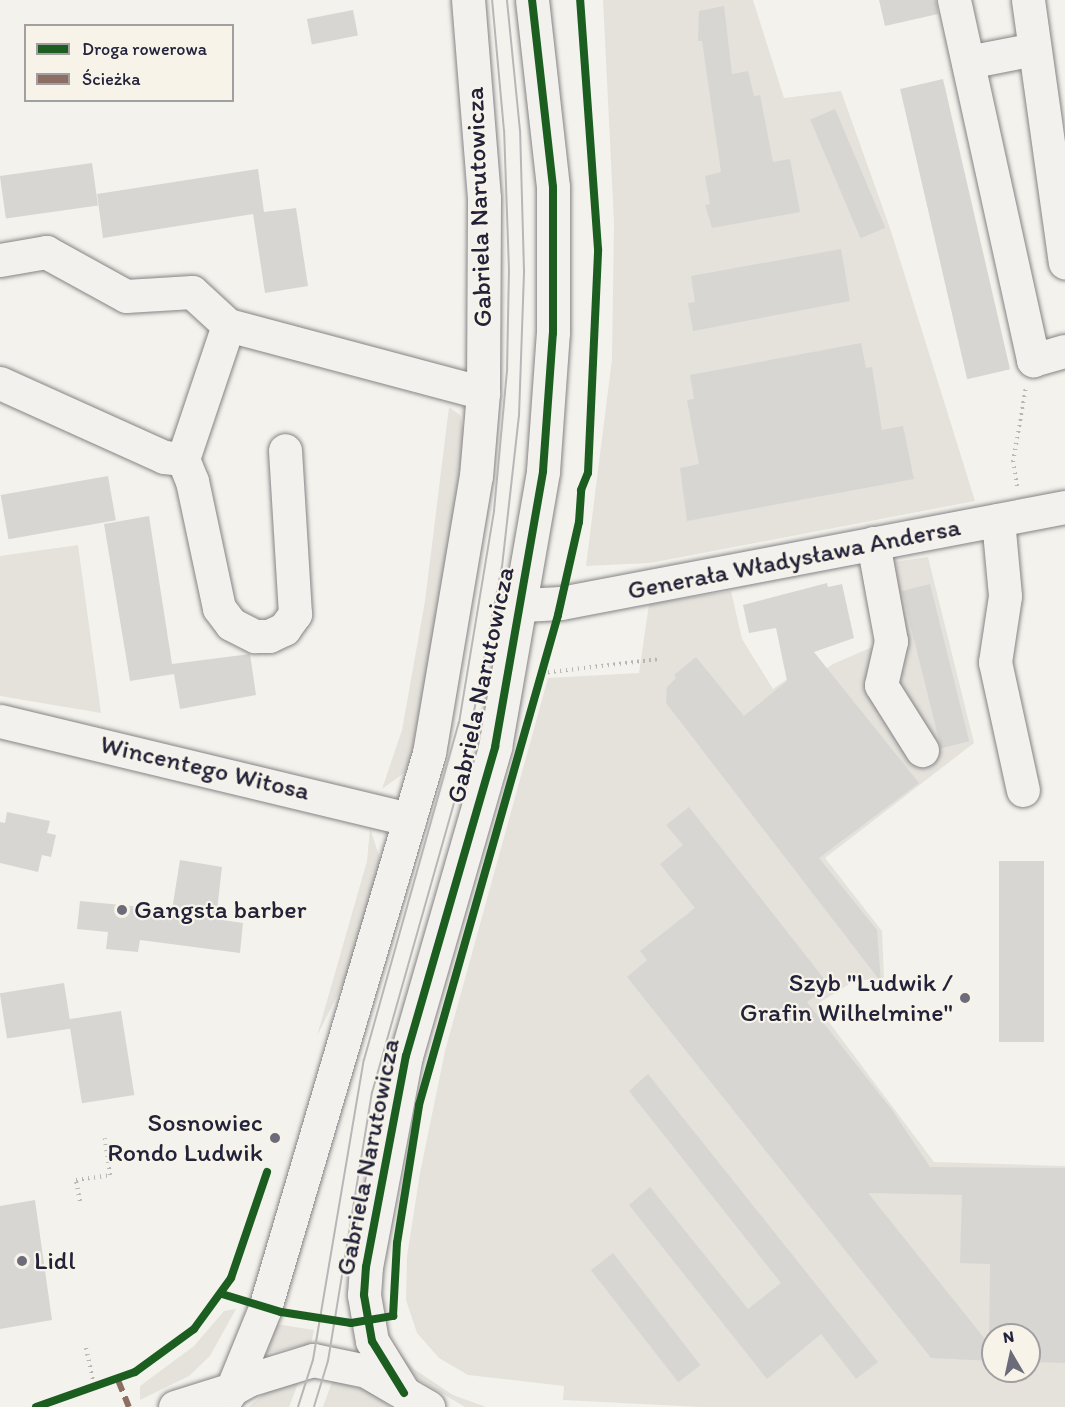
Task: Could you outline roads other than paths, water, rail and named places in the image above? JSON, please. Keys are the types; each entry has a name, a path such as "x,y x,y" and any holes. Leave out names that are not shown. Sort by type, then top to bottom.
{"street":[{"name":"Gabriela Narutowicza","path":"226,1398 266,1308 429,753 474,488 483,393 484,198 468,0"},
{"name":"Gabriela Narutowicza","path":"416,1402 372,1341 364,1295 366,1267 406,1056 495,747 522,605 543,471 553,333 553,187 532,0"},
{"path":"954,0 1033,360 1065,351"},
{"path":"1028,0 1034,49 1062,210 1065,262"},
{"path":"968,62 1034,49"},
{"path":"0,260 46,252 126,296 192,292 228,325 483,393"},
{"path":"228,325 183,459 192,481 219,608 231,624 255,636 268,636 284,629 295,614 285,450"},
{"path":"0,383 164,457 183,459"},
{"name":"Generała Władysława Andersa","path":"522,605 561,603 1065,507"},
{"path":"998,520 1005,596 995,662 1023,790"},
{"path":"873,543 891,641 881,685 922,750"},
{"name":"Wincentego Witosa","path":"0,721 409,819"},
{"path":"175,1407 226,1398 264,1372 313,1360 349,1364 416,1402"}],"tram line":[{"path":"298,1407 313,1360 364,1060 459,723 494,511 507,372 509,271 504,131 492,0"},
{"path":"314,1407 328,1361 372,1093 461,779 502,567 519,416 524,271 520,131 507,0"}],"place":[{"name":"Gangsta barber","path":"122,910"},
{"name":"Szyb \"Ludwik / Grafin Wilhelmine\"","path":"965,998"},
{"name":"Sosnowiec Rondo Ludwik","path":"275,1138"},
{"name":"Lidl","path":"22,1261"}]}
